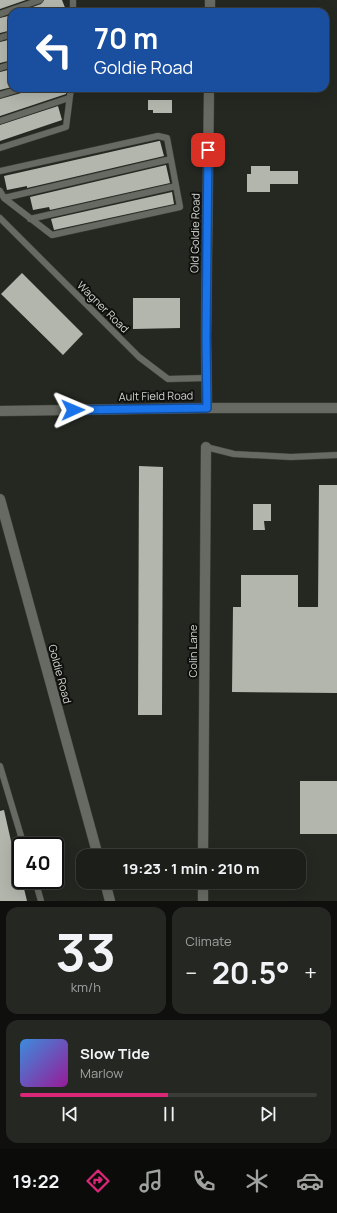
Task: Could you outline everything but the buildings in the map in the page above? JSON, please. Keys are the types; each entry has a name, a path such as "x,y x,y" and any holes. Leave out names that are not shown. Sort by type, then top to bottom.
{"street":[{"name":"Old Goldie Road","path":"206,378 209,92"},
{"path":"206,378 207,408"},
{"name":"Ault Field Road","path":"0,411 337,408"},
{"name":"Colin Lane","path":"204,849 206,447"},
{"name":"Goldie Road","path":"0,499 96,849"},
{"path":"107,889 110,901"},
{"path":"203,889 203,901"}],"lane":[{"path":"17,8 40,0"},
{"path":"0,95 10,92"},
{"path":"0,148 66,127 70,92"},
{"path":"0,121 69,98"},
{"path":"0,171 158,136 167,138 180,207 52,236 4,198 0,191"},
{"path":"4,198 171,160"},
{"path":"30,219 176,186"},
{"name":"Wagner Road","path":"0,218 139,357 168,379 206,378"},
{"path":"206,447 234,454 291,457 337,455"},
{"path":"0,766 21,837"},
{"path":"38,889 41,901"}],"route":[{"path":"73,410 207,408 206,338 208,150"}]}
